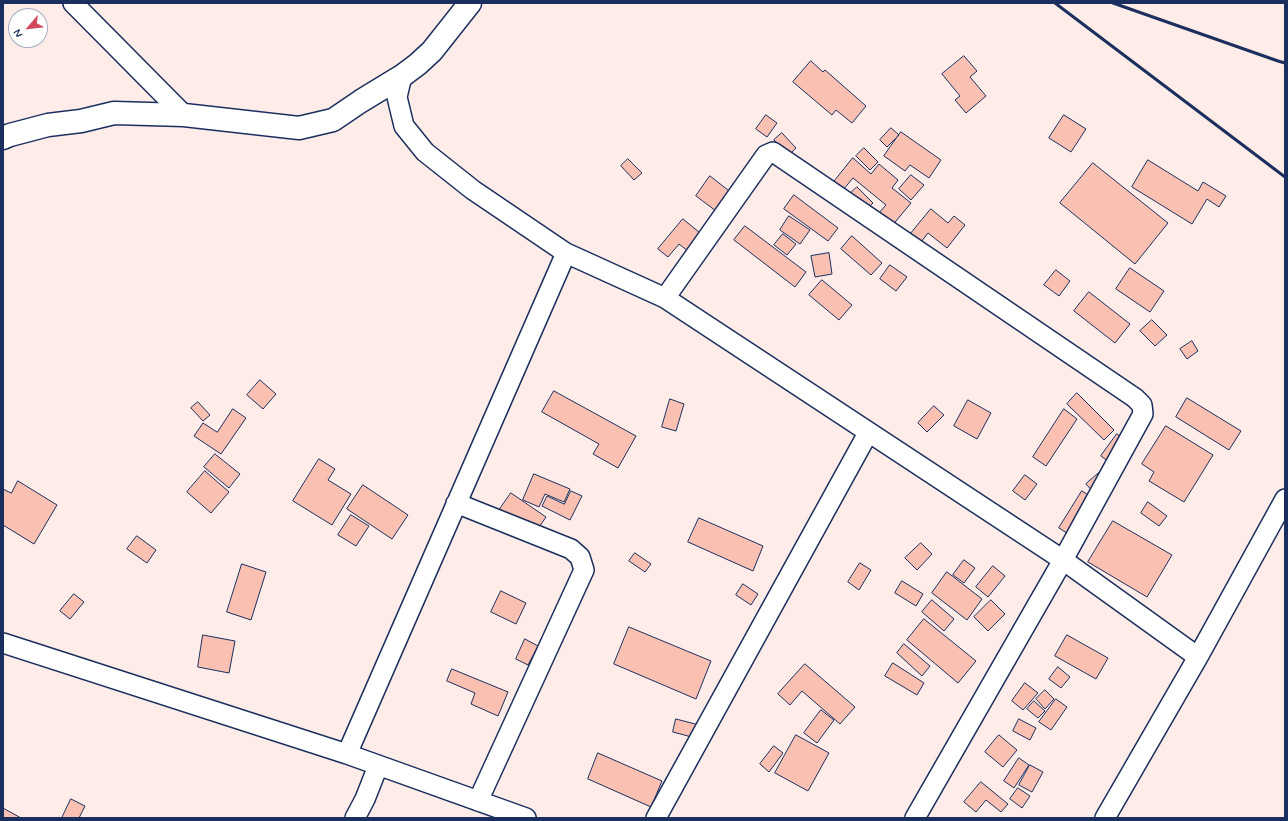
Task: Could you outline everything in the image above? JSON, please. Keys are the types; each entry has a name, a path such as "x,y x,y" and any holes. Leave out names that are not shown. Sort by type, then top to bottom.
{"street":[{"path":"73,3 184,116"},
{"path":"3,138 48,125 114,113 145,113 184,116 299,128 333,120 402,76 432,51 470,3"},
{"path":"402,76 397,97 404,126 425,152 473,190 566,253 665,298 1063,560 1198,657"},
{"path":"665,298 766,155 773,152 1135,398 1142,405 1143,414 1063,560 915,818"},
{"path":"347,754 566,253"},
{"path":"656,818 868,433"},
{"path":"1105,818 1198,657 1285,499"},
{"path":"456,503 571,549 580,557 584,570 478,801"},
{"path":"3,643 347,754 526,818"},
{"path":"355,818 365,799 378,766"}],"building":[{"path":"964,56 977,71 970,77 986,96 966,113 955,100 960,96 942,74"},
{"path":"811,61 823,72 825,70 866,106 852,123 836,110 832,115 793,82"},
{"path":"766,115 777,123 767,137 756,129"},
{"path":"1064,115 1086,129 1071,152 1049,138"},
{"path":"891,128 899,135 887,147 880,140"},
{"path":"901,132 941,160 929,178 910,165 905,171 884,156"},
{"path":"782,133 796,148 789,155 774,140"},
{"path":"864,148 878,162 870,170 856,156"},
{"path":"853,158 871,174 879,164 898,180 892,188 911,203 891,227 877,215 886,205 853,178 842,191 833,183"},
{"path":"628,159 642,173 634,180 621,166"},
{"path":"1148,160 1198,191 1203,182 1226,196 1219,207 1207,199 1192,224 1132,187"},
{"path":"1093,163 1168,223 1135,264 1060,203"},
{"path":"911,175 924,185 911,200 899,189"},
{"path":"710,176 733,194 728,220 696,196"},
{"path":"857,187 873,203 865,211 849,195"},
{"path":"794,195 838,228 828,241 784,209"},
{"path":"931,209 948,223 954,216 965,225 947,248 928,233 918,246 908,237"},
{"path":"789,216 810,230 800,244 780,230"},
{"path":"683,219 711,242 698,259 679,244 668,257 658,249"},
{"path":"745,226 806,272 795,287 734,240"},
{"path":"783,234 796,244 787,255 774,245"},
{"path":"852,236 882,263 871,275 841,249"},
{"path":"829,253 832,274 815,277 811,256"},
{"path":"890,265 907,277 896,291 880,279"},
{"path":"1130,268 1164,291 1150,312 1116,289"},
{"path":"1056,270 1070,281 1059,296 1044,285"},
{"path":"822,280 852,305 839,320 809,295"},
{"path":"1089,292 1130,324 1115,343 1074,311"},
{"path":"1152,320 1167,335 1155,346 1140,331"},
{"path":"1192,341 1198,351 1187,359 1180,349"},
{"path":"260,380 276,394 263,409 247,395"},
{"path":"554,391 636,436 618,468 593,454 599,444 542,412"},
{"path":"1077,393 1114,430 1104,440 1067,404"},
{"path":"1187,398 1241,431 1229,450 1176,417"},
{"path":"670,399 684,404 676,431 662,427"},
{"path":"968,400 991,413 977,439 954,426"},
{"path":"198,402 210,415 203,421 191,408"},
{"path":"934,406 944,415 927,432 918,423"},
{"path":"233,409 246,418 221,454 194,436 203,423 217,432"},
{"path":"1064,409 1077,419 1046,466 1033,457"},
{"path":"1166,426 1213,455 1184,502 1149,481 1154,472 1142,464"},
{"path":"1117,434 1130,443 1113,465 1101,456"},
{"path":"215,454 240,474 229,488 204,467"},
{"path":"319,459 335,469 328,480 351,494 332,525 293,501"},
{"path":"205,471 229,492 211,513 187,492"},
{"path":"1100,472 1109,482 1095,494 1086,484"},
{"path":"534,474 570,489 564,502 545,494 539,507 523,500"},
{"path":"1025,475 1037,484 1025,500 1013,491"},
{"path":"18,481 57,505 34,544 3,525 3,489 11,493"},
{"path":"363,485 408,515 392,539 347,509"},
{"path":"571,491 582,496 570,520 542,506 547,496 564,504"},
{"path":"1082,491 1096,500 1073,537 1059,528"},
{"path":"511,493 546,517 535,533 500,509"},
{"path":"1148,502 1167,516 1159,526 1141,513"},
{"path":"351,515 369,526 356,546 338,535"},
{"path":"699,518 763,546 753,571 688,542"},
{"path":"1113,521 1172,555 1147,597 1088,562"},
{"path":"137,536 156,550 147,563 127,549"},
{"path":"921,543 932,554 917,570 905,558"},
{"path":"635,553 651,564 645,572 629,561"},
{"path":"964,560 975,568 964,583 953,575"},
{"path":"860,563 871,570 859,590 848,582"},
{"path":"242,564 266,572 251,620 227,612"},
{"path":"993,566 1005,576 988,597 976,587"},
{"path":"947,572 982,599 967,620 932,593"},
{"path":"902,581 923,594 916,606 895,593"},
{"path":"743,584 758,594 751,605 736,595"},
{"path":"501,591 526,603 516,624 491,612"},
{"path":"74,594 84,602 70,619 60,611"},
{"path":"932,600 954,619 944,631 922,612"},
{"path":"991,600 1005,614 988,631 974,617"},
{"path":"924,619 976,661 958,683 907,640"},
{"path":"629,627 711,661 696,699 614,664"},
{"path":"203,635 235,641 229,673 198,667"},
{"path":"1067,635 1108,658 1096,679 1055,656"},
{"path":"525,639 538,646 528,665 516,659"},
{"path":"904,644 930,666 922,676 897,653"},
{"path":"893,663 924,683 917,695 885,676"},
{"path":"805,664 855,707 840,724 802,691 790,705 778,694"},
{"path":"1058,667 1070,677 1061,688 1049,679"},
{"path":"452,669 508,692 498,716 471,704 475,693 447,681"},
{"path":"1025,683 1038,693 1023,710 1012,701"},
{"path":"1045,690 1054,699 1045,709 1036,699"},
{"path":"1056,699 1067,707 1051,730 1039,722"},
{"path":"1034,701 1045,711 1038,718 1027,709"},
{"path":"821,710 834,720 817,743 804,733"},
{"path":"676,719 703,726 699,739 673,732"},
{"path":"1019,719 1036,728 1030,740 1013,731"},
{"path":"796,735 829,753 808,791 775,773"},
{"path":"999,735 1017,750 1003,767 985,752"},
{"path":"774,746 783,753 769,772 760,764"},
{"path":"598,753 662,781 651,807 588,779"},
{"path":"1019,758 1029,765 1014,788 1004,781"},
{"path":"1030,765 1043,772 1032,792 1019,785"},
{"path":"981,782 1008,804 1001,812 986,800 976,812 964,802"},
{"path":"1018,788 1030,796 1022,808 1010,799"},
{"path":"71,799 85,806 79,818 62,818"},
{"path":"3,808 21,818 3,818"}],"railway":[{"path":"1055,3 1285,177"},
{"path":"1113,3 1285,63"}]}
